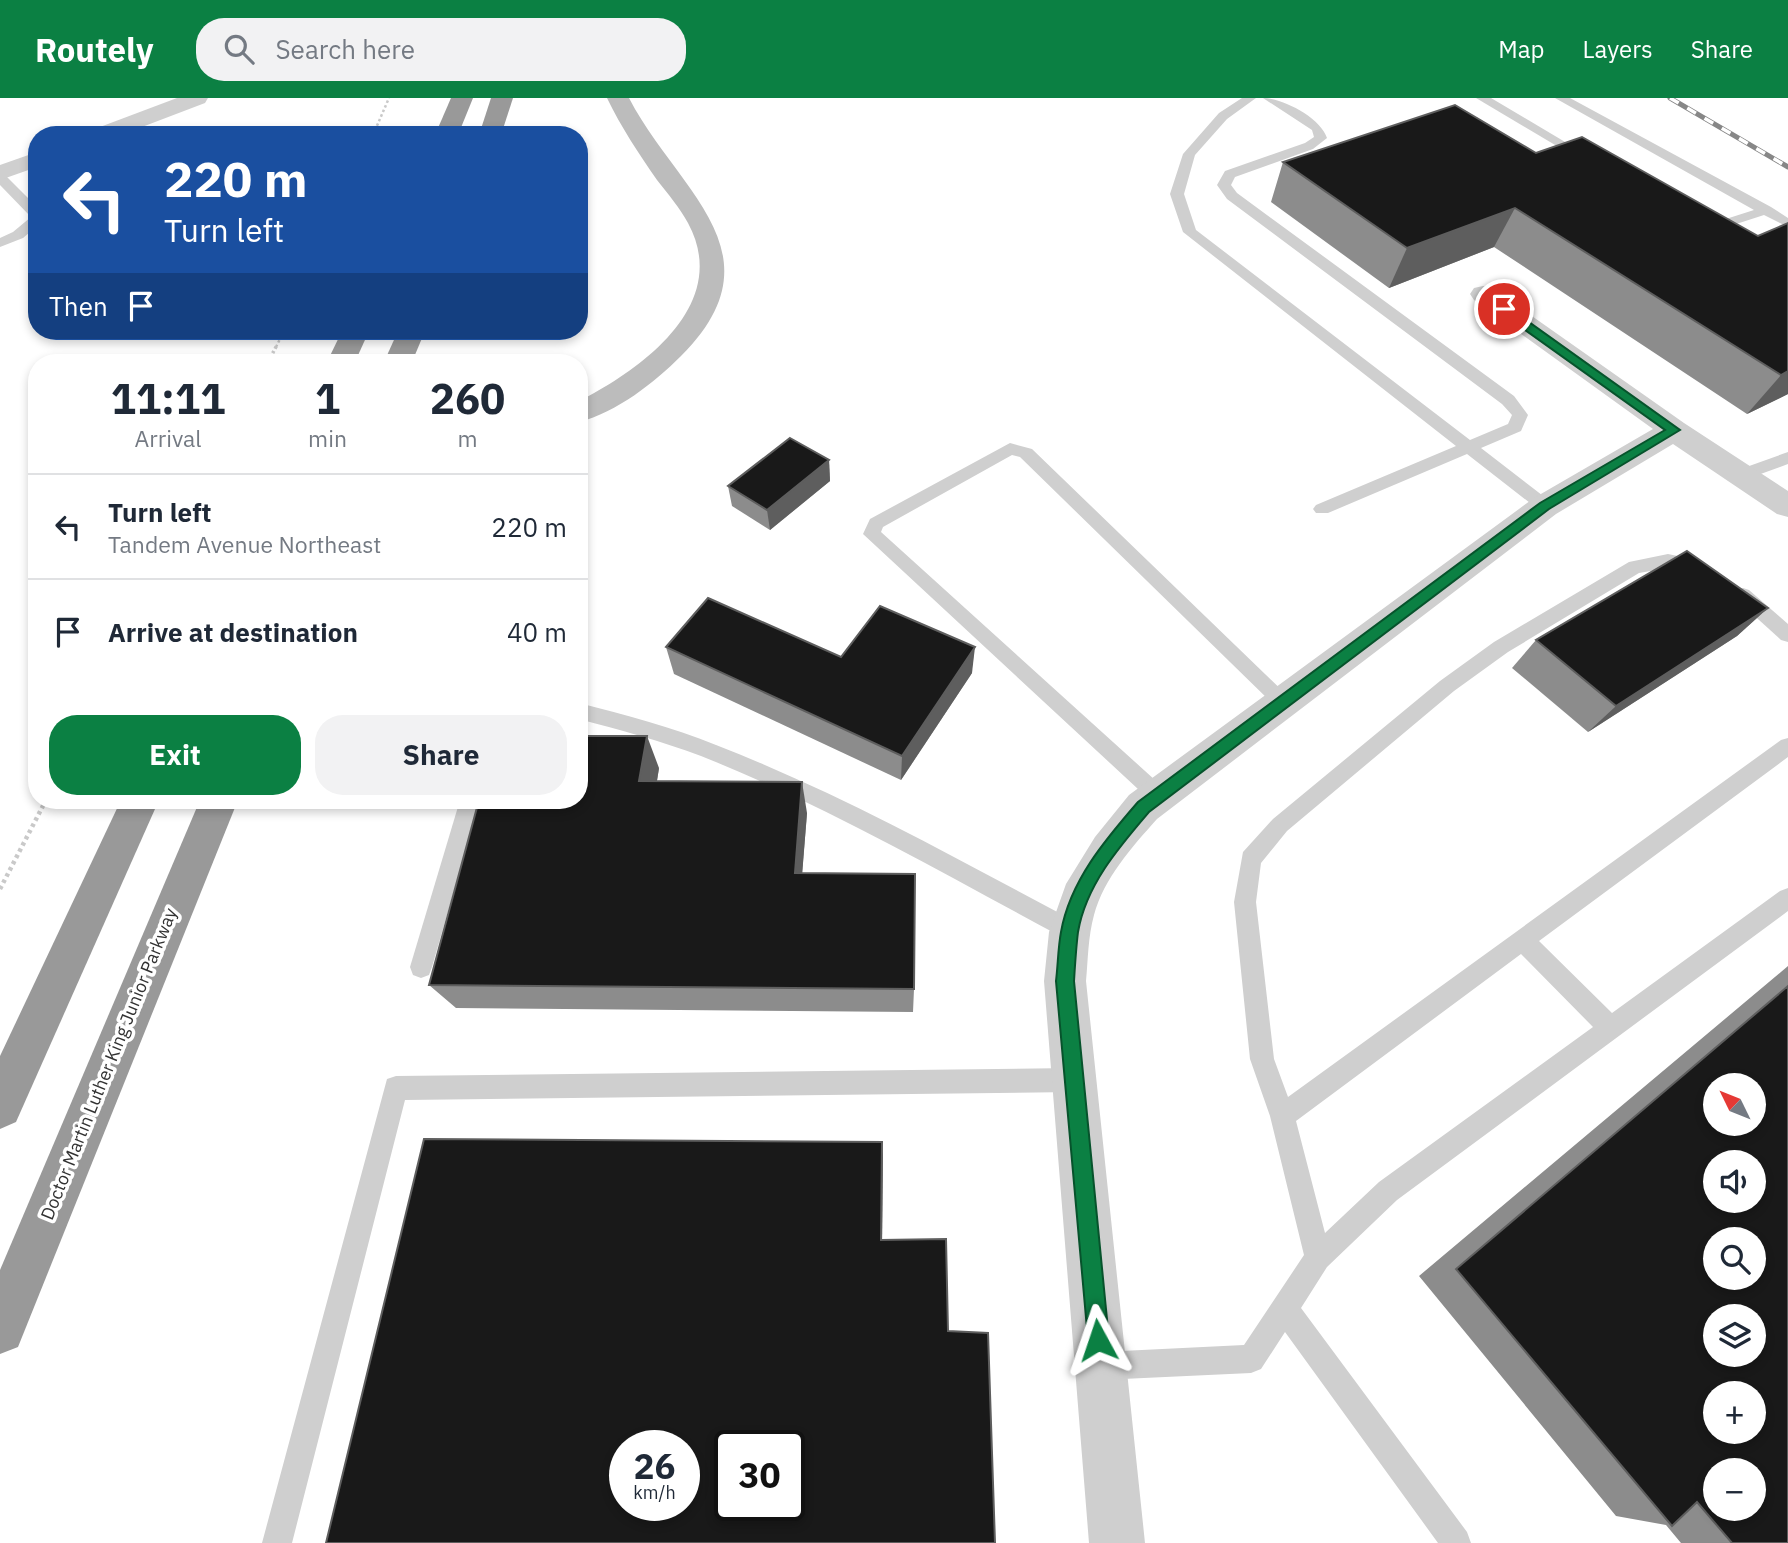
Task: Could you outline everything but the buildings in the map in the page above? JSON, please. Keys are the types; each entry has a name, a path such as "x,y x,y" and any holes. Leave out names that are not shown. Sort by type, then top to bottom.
{"highway":[{"path":"450,126 462,98"},
{"path":"493,126 502,98"},
{"path":"0,1106 136,809"},
{"name":"Doctor Martin Luther King Junior Parkway","path":"0,1329 215,809"}],"street":[{"path":"124,126 197,98"},
{"path":"588,409 615,396 650,370 685,338 703,309 712,282 714,255 702,225 636,135 618,98"},
{"path":"0,175 28,163"},
{"path":"1483,294 1674,430 1744,474 1788,506"},
{"path":"1117,1543 1065,981 1070,930 1084,888 1108,848 1143,807 1545,506 1615,462 1674,430"}],"lane":[{"path":"1250,98 1223,116 1189,154 1177,194 1191,232 1545,506"},
{"path":"1269,98 1318,128 1321,138 1309,146 1230,174 1224,186 1232,196 1508,400 1520,415 1515,427 1322,509"},
{"path":"1482,98 1599,166"},
{"path":"1561,98 1788,223"},
{"path":"0,175 28,207"},
{"path":"1690,216 1708,223 1730,222 1766,210"},
{"path":"0,243 18,235 28,226"},
{"path":"1159,796 872,534 876,523 1010,449 1026,453 1284,702"},
{"path":"1744,474 1788,458"},
{"path":"1318,1258 1282,1116 1262,1059 1245,902 1251,859 1280,824 1447,685 1501,648 1635,567 1668,561 1704,568 1788,635"},
{"path":"588,713 628,722 745,764 1070,930"},
{"path":"1282,1116 1788,746"},
{"path":"421,967 467,809"},
{"path":"1101,1366 1251,1359 1318,1258 1388,1191 1788,898"},
{"path":"1522,940 1610,1028"},
{"path":"277,1543 396,1088 1074,1080"},
{"path":"1284,1308 1456,1543"}],"path":[{"path":"377,126 389,98"},
{"path":"0,889 41,809"}],"railway":[{"path":"1670,98 1788,167"}],"route":[{"path":"1098,1340 1065,981 1070,930 1084,888 1108,848 1143,807 1545,506 1615,462 1674,430 1504,309"}]}
